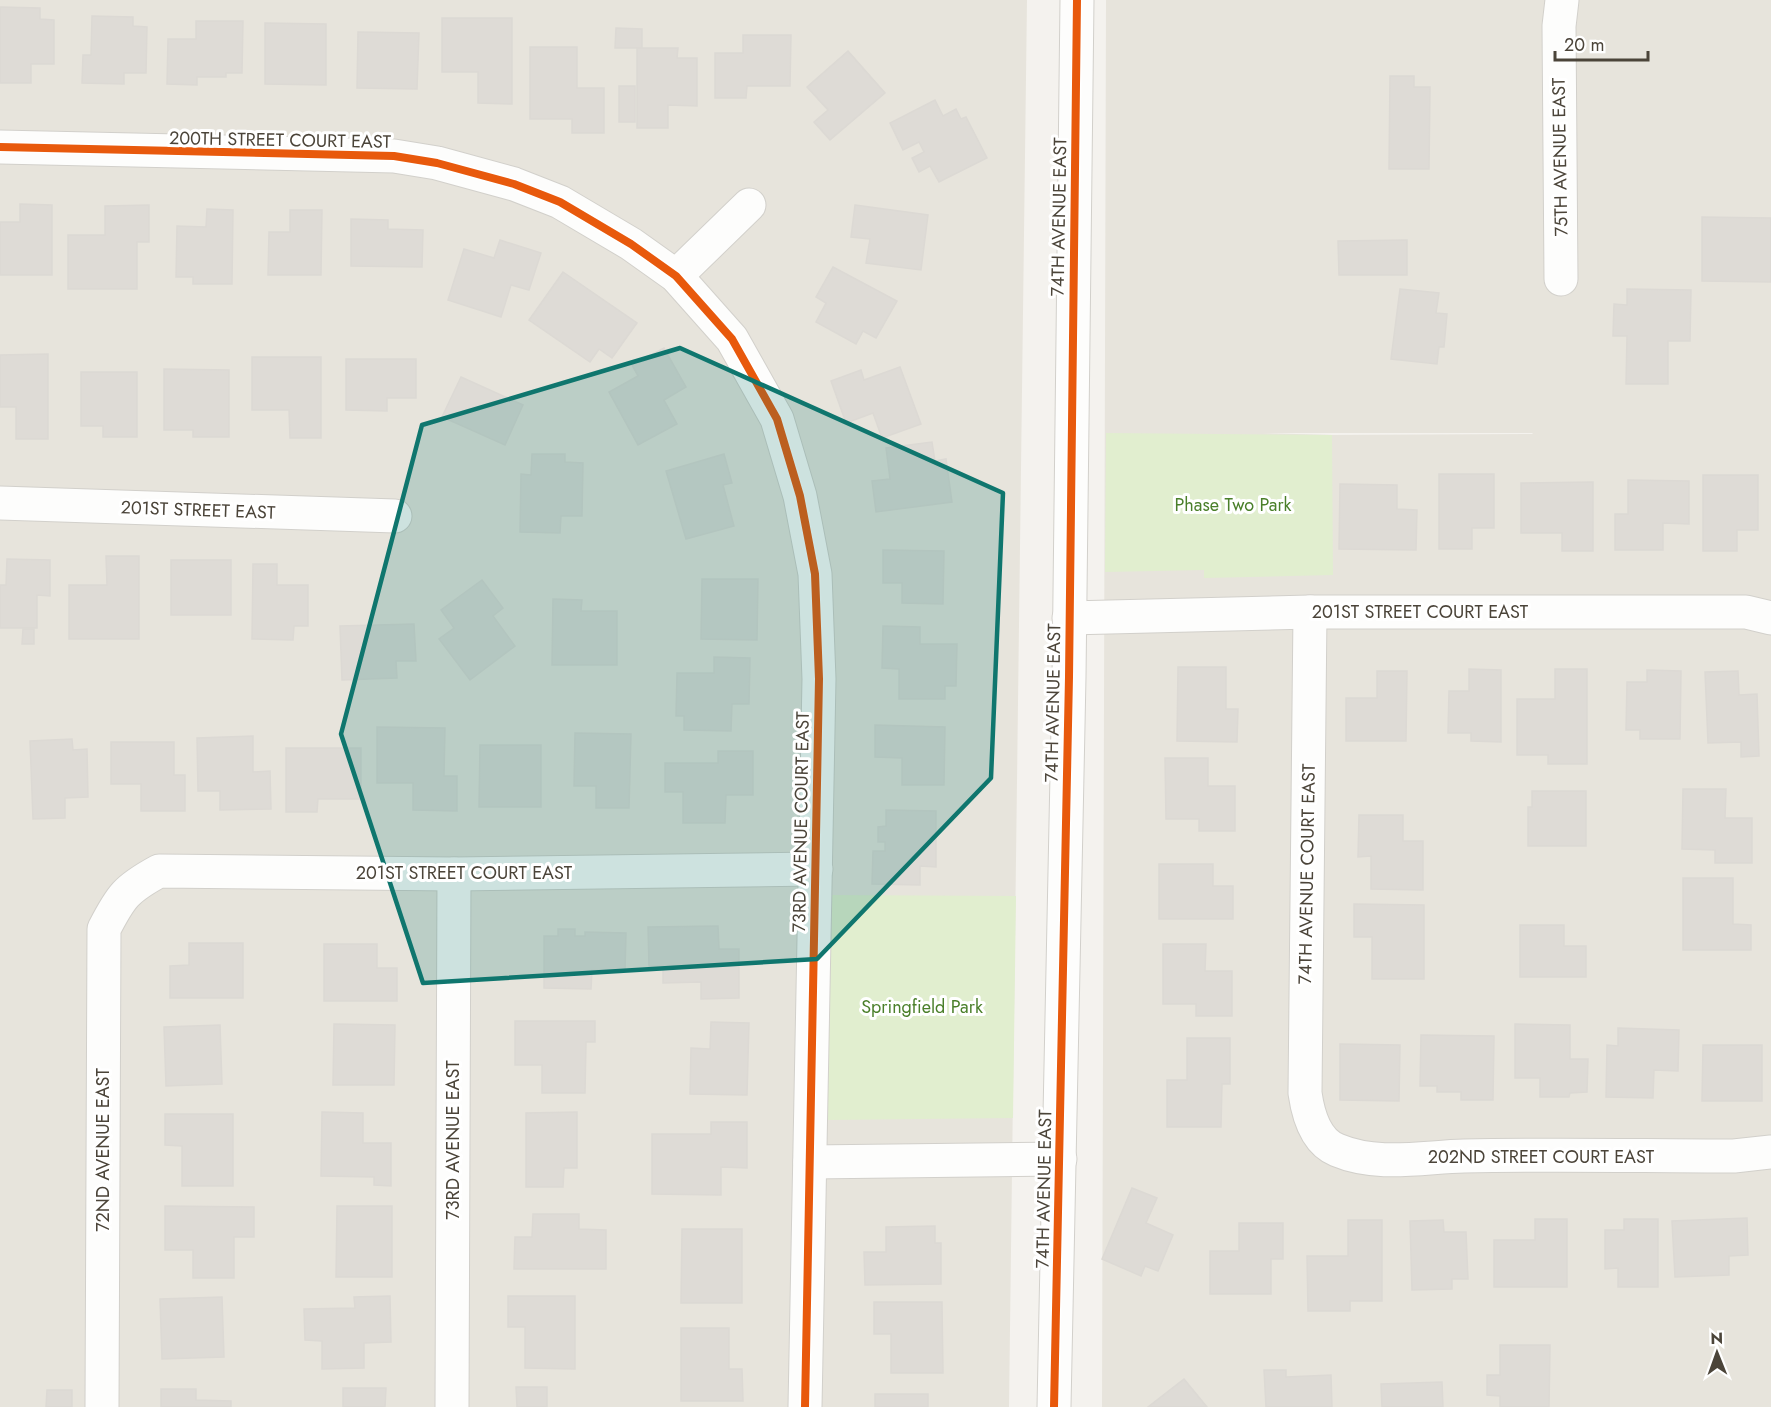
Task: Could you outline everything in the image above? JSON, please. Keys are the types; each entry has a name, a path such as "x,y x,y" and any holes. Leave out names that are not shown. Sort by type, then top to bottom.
{"street":[{"name":"74TH AVENUE EAST","path":"1054,1407 1069,618 1077,0"},
{"name":"75TH AVENUE EAST","path":"1561,279 1559,26 1562,0"},
{"name":"200TH STREET COURT EAST","path":"0,147 394,156 436,163 514,184 560,202 631,244 676,276"},
{"path":"676,276 749,205"},
{"name":"73RD AVENUE COURT EAST","path":"676,276 732,339 777,419 800,496 815,573 819,679 805,1407"},
{"name":"201ST STREET EAST","path":"0,503 395,516"},
{"name":"201ST STREET COURT EAST","path":"1069,618 1310,612 1746,612 1771,618"},
{"name":"74TH AVENUE COURT EAST","path":"1310,612 1305,1093 1309,1119 1319,1133"},
{"name":"201ST STREET COURT EAST","path":"120,897 159,871 454,874 816,869"},
{"name":"73RD AVENUE EAST","path":"452,1407 454,874"},
{"name":"72ND AVENUE EAST","path":"102,1407 104,929 120,897"},
{"name":"202ND STREET COURT EAST","path":"1319,1133 1336,1150 1378,1160 1464,1156 1734,1156 1771,1152"},
{"path":"810,1162 1060,1160"}],"highlighted area":[{"path":"680,348 1003,493 991,778 817,959 423,983 341,734 422,425"}],"shaded area":[{"path":"0,0 1027,0 1009,1407 0,1407"},
{"path":"1106,0 1771,0 1771,1407 1102,1407","holes":["1262,433 1532,433 1332,435"]}],"green space":[{"name":"Phase Two Park","path":"1106,433 1332,435 1333,575 1204,578 1204,570 1105,572"},
{"name":"Springfield Park","path":"832,895 1016,896 1013,1118 827,1120"}],"building":[{"path":"0,7 40,8 40,19 54,20 54,64 31,64 31,83 0,83"},
{"path":"92,16 133,17 133,26 147,27 146,73 124,73 124,84 82,83 83,55 91,55"},
{"path":"442,18 512,18 512,104 478,103 478,72 442,72"},
{"path":"196,21 243,21 242,73 226,73 226,77 197,77 197,85 167,84 168,39 196,39"},
{"path":"265,23 326,24 326,85 265,84"},
{"path":"616,28 642,29 642,48 615,48"},
{"path":"358,32 419,33 417,89 357,88"},
{"path":"743,35 791,35 790,86 747,86 746,98 715,98 715,53 743,53"},
{"path":"530,47 577,47 577,88 604,88 604,133 572,133 572,119 530,119"},
{"path":"637,48 678,48 677,58 697,58 697,106 668,105 668,128 637,128"},
{"path":"848,51 885,93 830,140 814,122 828,110 807,87"},
{"path":"1390,76 1414,76 1414,87 1430,87 1429,169 1389,169"},
{"path":"619,86 635,86 635,122 619,122"},
{"path":"935,100 943,116 956,109 961,119 966,117 987,158 939,182 930,166 919,172 912,158 924,152 919,142 903,150 890,123"},
{"path":"20,204 52,205 52,275 0,275 0,222 20,222"},
{"path":"149,205 149,242 137,242 137,289 68,289 68,235 105,235 105,206"},
{"path":"855,205 928,215 921,270 866,263 870,239 851,237"},
{"path":"207,209 233,210 232,284 193,284 193,277 176,277 177,226 206,227"},
{"path":"290,210 322,210 321,275 268,275 269,232 290,232"},
{"path":"1702,217 1771,218 1771,282 1702,281"},
{"path":"351,219 388,220 388,229 423,230 422,267 351,266"},
{"path":"500,240 541,253 529,290 511,285 501,317 448,300 464,249 494,258"},
{"path":"1407,240 1407,275 1339,275 1338,241"},
{"path":"833,267 897,301 876,338 863,331 856,344 816,322 826,303 816,297"},
{"path":"563,272 637,323 612,358 599,349 590,362 529,320"},
{"path":"1400,289 1439,293 1436,313 1447,314 1444,347 1439,347 1437,364 1391,359"},
{"path":"1627,289 1691,290 1690,341 1668,341 1668,384 1626,384 1627,336 1613,336 1614,304 1627,305"},
{"path":"664,348 686,387 664,400 677,424 638,445 609,392 638,376 632,365"},
{"path":"48,354 48,439 16,439 16,407 0,407 0,355"},
{"path":"252,357 321,357 321,438 290,438 289,410 252,410"},
{"path":"346,359 416,359 416,398 387,398 387,411 346,410"},
{"path":"900,367 921,424 882,438 873,413 846,423 831,381 861,370 864,380"},
{"path":"164,369 229,370 229,437 193,437 193,430 164,430"},
{"path":"81,372 137,372 137,437 103,437 103,426 81,426"},
{"path":"461,377 523,405 505,445 442,417"},
{"path":"932,442 935,461 946,459 952,502 876,512 872,481 890,479 886,448"},
{"path":"532,454 565,454 565,462 583,463 582,516 561,516 560,533 520,532 521,474 531,475"},
{"path":"724,454 732,483 723,485 734,526 686,539 666,471"},
{"path":"1439,474 1494,474 1494,528 1472,528 1472,549 1439,549"},
{"path":"1703,475 1758,475 1758,530 1737,530 1737,551 1703,551"},
{"path":"1628,480 1689,481 1689,524 1663,523 1663,550 1615,550 1615,514 1628,514"},
{"path":"1593,482 1593,551 1562,551 1562,533 1521,533 1521,483"},
{"path":"1340,484 1397,485 1397,509 1417,510 1416,550 1339,549"},
{"path":"883,550 944,551 943,604 902,603 902,583 883,583"},
{"path":"106,556 139,556 139,639 69,639 69,585 107,585"},
{"path":"7,559 50,560 50,596 37,595 37,628 0,628 0,585 6,585"},
{"path":"171,560 231,560 231,615 171,615"},
{"path":"253,564 277,564 277,585 308,585 308,626 294,626 293,640 252,639"},
{"path":"702,579 758,579 757,640 701,639"},
{"path":"482,580 503,608 493,616 515,646 470,680 439,639 454,628 441,610"},
{"path":"553,599 582,600 581,611 617,611 617,665 552,665"},
{"path":"414,624 416,661 396,661 397,678 342,680 340,626"},
{"path":"883,626 920,627 920,644 957,644 956,686 945,686 945,699 899,699 899,669 882,668"},
{"path":"23,629 34,629 34,644 22,644"},
{"path":"714,657 750,658 749,704 732,704 731,731 684,730 684,716 676,716 677,673 714,673"},
{"path":"1178,667 1226,667 1226,709 1238,709 1237,742 1177,741"},
{"path":"1469,669 1501,670 1501,742 1471,741 1471,733 1448,733 1449,691 1469,691"},
{"path":"1555,669 1587,669 1587,764 1548,764 1548,755 1517,755 1517,699 1555,699"},
{"path":"1647,670 1681,671 1680,739 1640,739 1640,730 1626,730 1627,682 1647,682"},
{"path":"1377,671 1407,671 1406,741 1346,741 1346,698 1377,698"},
{"path":"1738,671 1739,695 1757,694 1759,756 1741,757 1741,742 1708,743 1705,672"},
{"path":"875,725 945,727 944,785 902,785 902,758 875,757"},
{"path":"377,727 445,728 444,776 457,776 457,811 413,810 413,783 377,783"},
{"path":"575,733 631,734 629,808 596,808 596,786 574,786"},
{"path":"253,736 253,772 270,771 271,809 220,810 220,791 198,791 197,738"},
{"path":"72,739 73,750 87,749 88,797 65,798 65,818 33,819 30,741"},
{"path":"111,742 174,742 174,775 185,775 185,811 141,811 141,784 111,784"},
{"path":"480,745 541,745 541,807 479,807"},
{"path":"286,748 361,748 361,799 318,799 317,812 286,812"},
{"path":"718,751 753,751 753,795 726,795 725,823 683,823 683,792 665,792 665,763 718,763"},
{"path":"1165,758 1208,758 1208,786 1235,786 1235,831 1199,831 1199,819 1166,819"},
{"path":"1683,789 1726,789 1725,818 1752,818 1752,863 1715,863 1715,850 1682,849"},
{"path":"1532,791 1586,791 1586,846 1528,846 1528,807 1532,807"},
{"path":"886,810 936,811 936,867 920,866 920,885 872,884 873,851 885,851 885,842 878,842 878,827 886,826"},
{"path":"1359,815 1403,815 1403,841 1423,841 1423,890 1371,889 1371,856 1358,857"},
{"path":"1159,864 1213,864 1213,886 1233,886 1233,919 1159,919"},
{"path":"1683,878 1733,878 1733,924 1751,925 1751,950 1683,950"},
{"path":"1354,904 1424,905 1424,979 1372,979 1372,937 1354,937"},
{"path":"1520,925 1564,925 1564,946 1586,946 1586,977 1520,977"},
{"path":"718,926 719,949 739,949 739,998 701,999 701,982 663,983 663,966 649,966 648,927"},
{"path":"558,929 575,929 575,936 585,936 585,932 626,933 625,971 592,970 591,989 544,988 544,936 558,936"},
{"path":"189,943 243,943 243,998 170,998 170,966 189,965"},
{"path":"324,944 377,944 377,968 397,968 397,1001 324,1001"},
{"path":"1163,944 1206,944 1205,971 1232,971 1232,1016 1196,1016 1196,1004 1163,1004"},
{"path":"515,1021 595,1021 595,1042 586,1042 585,1093 542,1093 542,1065 515,1065"},
{"path":"711,1022 749,1023 747,1095 690,1094 691,1048 710,1049"},
{"path":"334,1024 395,1025 394,1085 333,1085"},
{"path":"1515,1024 1570,1025 1570,1059 1588,1059 1587,1092 1570,1093 1569,1097 1540,1097 1540,1078 1515,1078"},
{"path":"220,1025 222,1084 166,1086 164,1027"},
{"path":"1618,1028 1679,1030 1678,1071 1654,1070 1653,1098 1606,1097 1607,1045 1618,1046"},
{"path":"1421,1035 1494,1036 1493,1100 1461,1100 1461,1092 1437,1092 1437,1086 1420,1086"},
{"path":"1187,1038 1230,1038 1230,1084 1222,1084 1221,1127 1167,1127 1167,1080 1187,1080"},
{"path":"1340,1044 1400,1045 1399,1101 1340,1100"},
{"path":"1703,1045 1762,1045 1762,1101 1702,1101"},
{"path":"322,1112 363,1113 363,1143 391,1143 391,1186 374,1185 374,1177 321,1176"},
{"path":"577,1112 577,1168 564,1168 563,1187 526,1187 526,1113"},
{"path":"165,1114 233,1114 233,1186 182,1186 182,1146 165,1145"},
{"path":"711,1122 747,1122 747,1168 721,1167 721,1195 652,1194 652,1134 711,1134"},
{"path":"1132,1188 1157,1198 1146,1223 1173,1235 1158,1271 1145,1266 1141,1276 1102,1259"},
{"path":"165,1206 254,1207 254,1237 234,1237 234,1278 193,1278 193,1250 165,1250"},
{"path":"337,1206 392,1206 392,1277 336,1277"},
{"path":"533,1214 579,1214 579,1229 606,1230 606,1269 514,1269 515,1237 532,1237"},
{"path":"1747,1218 1748,1255 1729,1256 1729,1275 1675,1277 1672,1221"},
{"path":"1535,1219 1567,1219 1567,1287 1494,1287 1494,1240 1535,1240"},
{"path":"1624,1219 1658,1219 1658,1287 1618,1287 1618,1268 1605,1269 1605,1230 1624,1230"},
{"path":"1348,1220 1382,1220 1382,1301 1350,1301 1350,1311 1308,1311 1307,1256 1348,1256"},
{"path":"1443,1220 1444,1232 1466,1232 1468,1279 1452,1279 1452,1289 1412,1290 1410,1221"},
{"path":"1239,1223 1283,1223 1283,1259 1271,1259 1271,1294 1210,1294 1210,1251 1239,1251"},
{"path":"935,1226 935,1243 941,1243 941,1284 865,1285 864,1252 886,1252 886,1227"},
{"path":"682,1229 742,1229 742,1303 681,1303"},
{"path":"390,1296 391,1342 364,1343 364,1368 322,1369 322,1341 305,1340 304,1309 355,1308 354,1297"},
{"path":"508,1296 575,1296 575,1369 525,1368 525,1327 508,1327"},
{"path":"222,1297 224,1357 162,1359 160,1299"},
{"path":"874,1302 942,1302 943,1373 891,1373 891,1334 874,1334"},
{"path":"681,1328 729,1328 729,1369 742,1369 743,1401 681,1401"},
{"path":"1500,1345 1550,1345 1549,1407 1500,1407 1500,1396 1487,1395 1487,1375 1500,1375"},
{"path":"1264,1370 1286,1370 1286,1377 1331,1375 1332,1407 1266,1407"},
{"path":"1184,1379 1207,1407 1148,1407"},
{"path":"1442,1382 1443,1407 1382,1407 1381,1384"},
{"path":"516,1387 547,1387 547,1407 517,1407"},
{"path":"343,1388 386,1388 385,1407 343,1407"},
{"path":"161,1389 196,1389 196,1400 231,1401 231,1407 161,1407"},
{"path":"47,1390 72,1390 72,1407 46,1407"},
{"path":"875,1394 928,1394 928,1407 875,1407"}],"cycle path":[{"path":"1054,1407 1069,677 1077,0"},
{"path":"0,147 394,156 437,163 514,184 560,202 631,244 676,276 732,339 777,419 800,496 815,574 819,679 805,1407"}]}
